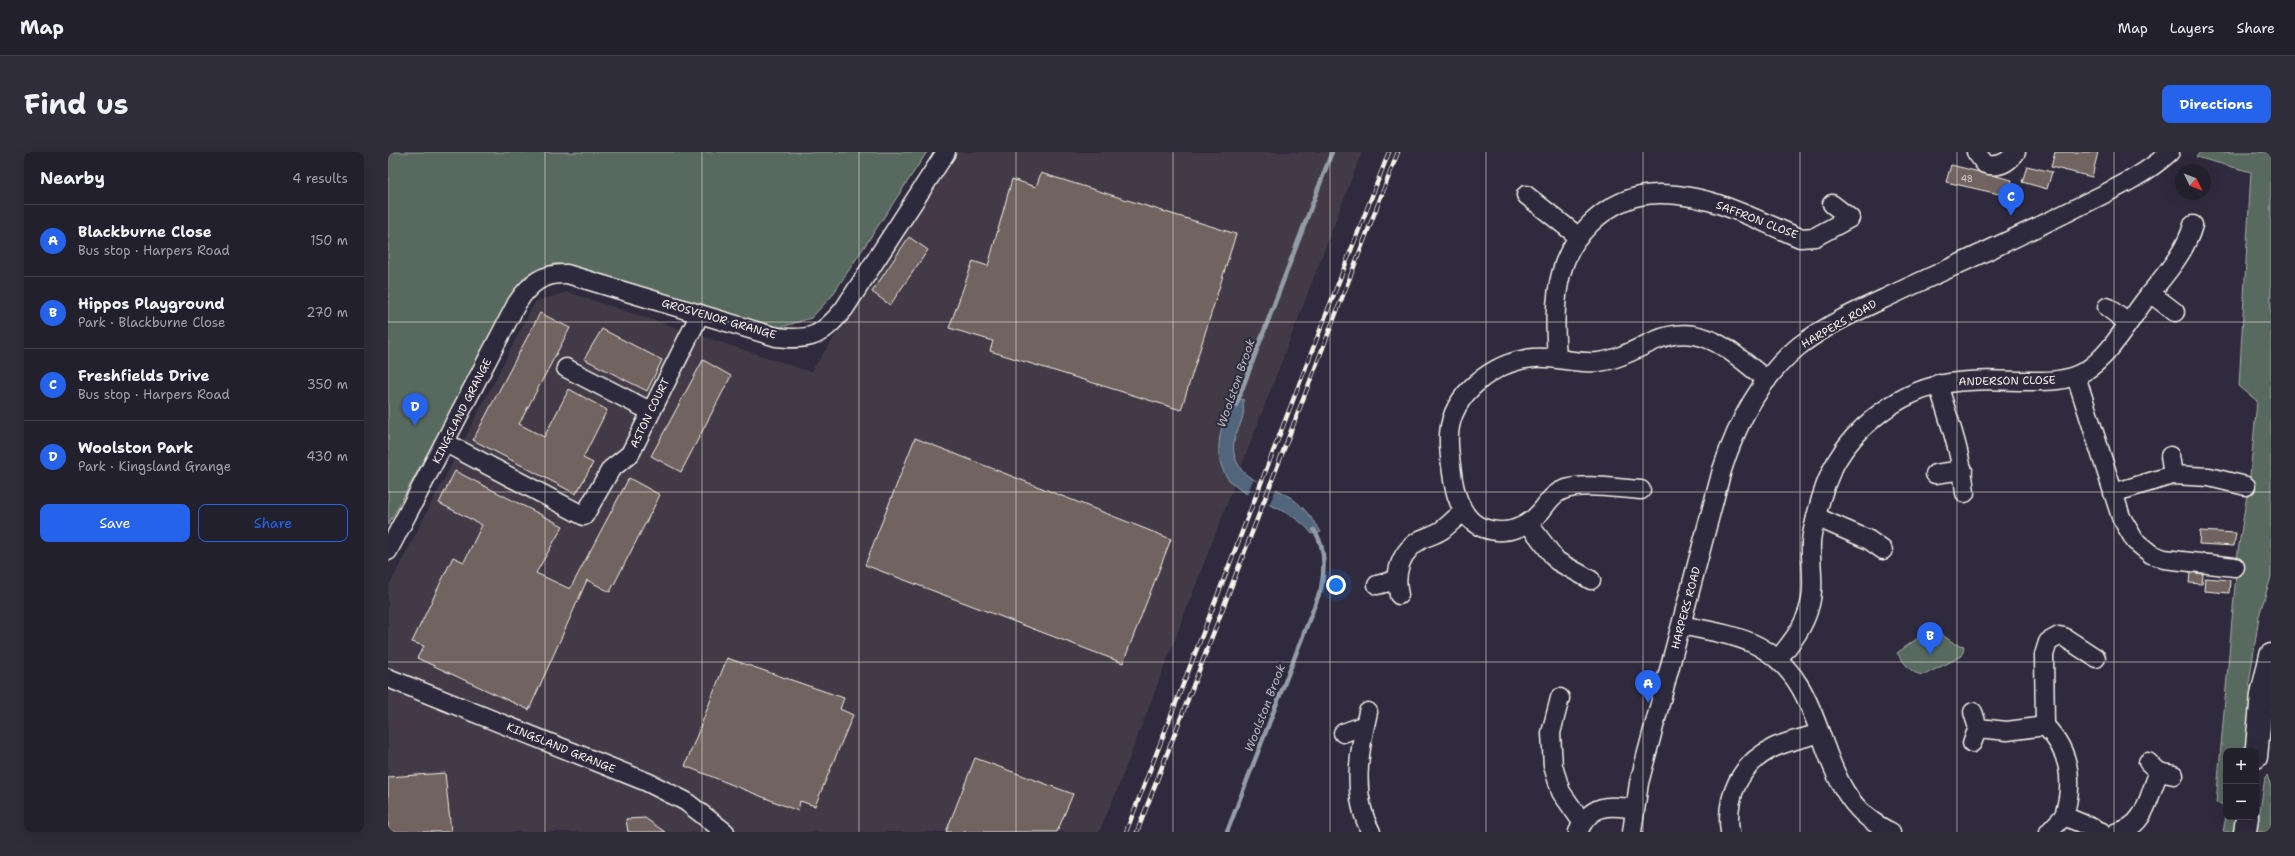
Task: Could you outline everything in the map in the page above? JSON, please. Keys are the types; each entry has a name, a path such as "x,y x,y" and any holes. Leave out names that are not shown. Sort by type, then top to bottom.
{"main road":[{"path":"2257,748 2262,694 2271,655"},
{"path":"2245,832 2247,820"}],"street":[{"name":"GROSVENOR GRANGE","path":"543,276 555,273 567,274 776,336 792,339 814,336 824,330 844,308 946,152"},
{"path":"1976,152 1985,164 1998,165 2010,159 2016,152"},
{"name":"HARPERS ROAD","path":"1632,832 1634,809 1652,731 1729,448 1744,414 1766,380 1800,346 1826,329 1862,310 2067,213 2130,181 2161,161 2170,152"},
{"path":"1526,195 1579,237"},
{"name":"SAFFRON CLOSE","path":"1557,358 1556,316 1561,273 1568,254 1579,237 1604,212 1640,196 1661,195 1711,202 1800,238 1815,237 1850,218 1832,204"},
{"name":"ANDERSON CLOSE","path":"1778,659 1804,624 1811,603 1811,542 1824,485 1837,458 1854,436 1875,417 1894,403 1916,392 1938,384 1970,380 2050,381 2076,376 2098,361 2128,323 2184,248 2194,225"},
{"name":"KINGSLAND GRANGE","path":"388,551 446,443 517,303 526,290 543,276"},
{"path":"2150,293 2175,312"},
{"path":"2107,307 2128,323"},
{"name":"ASTON COURT","path":"446,443 584,516 611,469 630,454 650,411 700,314"},
{"path":"1644,489 1576,487 1562,490 1551,497 1528,523 1517,529 1503,531 1483,528 1464,512 1456,493 1449,448 1452,419 1465,395 1483,377 1508,365 1532,358 1557,358 1585,363 1605,361 1656,340 1686,333 1701,335 1716,342 1766,380"},
{"path":"566,368 650,411"},
{"path":"2076,376 2121,517 2129,533 2151,554 2164,559 2234,567"},
{"path":"1938,384 1963,470 1965,494"},
{"path":"2170,456 2173,475"},
{"path":"1936,474 1963,470"},
{"path":"2113,493 2173,475 2209,477 2246,486"},
{"path":"1377,585 1397,588 1401,561 1411,547 1422,539 1442,530 1464,512"},
{"path":"1816,518 1869,540 1883,550"},
{"path":"1528,523 1557,561 1592,581"},
{"path":"1682,625 1746,640 1778,659 1793,674 1803,688 1820,733 1848,798 1858,810 1879,827 1891,832"},
{"path":"2049,832 2064,816 2069,795 2067,760 2060,743 2045,726 2044,655 2048,642 2058,636 2064,636 2096,658"},
{"name":"KINGSLAND GRANGE","path":"388,678 647,782 684,800 725,832"},
{"path":"1560,698 1551,733 1554,766 1561,792 1580,827 1596,810 1604,806 1634,809"},
{"path":"1343,733 1366,718 1359,774 1360,799 1368,831"},
{"path":"1974,728 2007,731 2045,726"},
{"path":"1730,832 1729,805 1734,788 1742,773 1756,759 1773,748 1820,733"},
{"path":"2117,832 2136,828 2160,770"},
{"path":"2064,816 2102,832"}],"shaded area":[{"path":"957,152 1362,152 1117,790 1099,832 388,832 388,588 535,302 567,292 811,372"}],"green space":[{"path":"388,152 927,152 831,297 811,318 782,327 752,322 556,263 525,276 388,525"},
{"path":"2200,152 2271,152 2271,577 2259,616 2249,684 2256,700 2251,748 2223,748 2223,804 2216,803 2238,551 2250,476 2257,401 2239,386 2251,172 2196,157"},
{"path":"1941,634 1955,644 1964,646 1962,656 1926,674 1913,671 1906,665 1897,653 1918,638 1931,638"},
{"path":"2267,775 2271,787 2271,832 2257,832 2259,820 2265,777"},
{"path":"2225,820 2238,820 2236,832 2223,832"}],"water":[{"path":"1243,399 1243,415 1233,447 1240,468 1250,478 1278,490 1291,498 1308,514 1321,532 1312,534 1300,521 1239,489 1228,479 1221,464 1219,445 1221,433 1231,405 1235,400"}],"pier":[{"path":"1253,480 1277,487 1269,505 1246,497"}],"building":[{"path":"2055,152 2098,152 2092,177 2051,167"},
{"path":"1951,165 2012,180 2008,196 1946,182"},
{"path":"2027,166 2052,172 2047,189 2022,182"},
{"path":"1041,173 1236,234 1181,410 990,351 993,341 949,328 973,261 988,266 1012,179 1036,187"},
{"path":"909,237 928,250 890,305 872,292"},
{"path":"540,313 570,328 519,424 544,437 569,389 607,410 583,458 593,463 576,494 473,440"},
{"path":"602,329 662,360 647,391 584,359"},
{"path":"703,360 731,376 681,472 651,456"},
{"path":"915,438 1171,539 1123,663 865,565"},
{"path":"455,471 563,526 536,573 570,589 629,478 660,495 610,592 587,580 529,710 417,658 424,646 412,642 453,557 464,562 482,525 439,503"},
{"path":"2200,531 2236,533 2234,546 2199,544"},
{"path":"2190,572 2203,574 2202,584 2189,583"},
{"path":"2205,578 2230,580 2229,593 2204,591"},
{"path":"727,658 844,698 840,709 853,715 815,806 800,801 798,811 685,766"},
{"path":"975,758 1073,794 1057,832 946,832"},
{"path":"445,773 451,832 388,832 388,777"},
{"path":"645,818 665,832 628,832 626,819"}],"waterway":[{"name":"Woolston Brook","path":"1236,405 1332,152"},
{"name":"Woolston Brook","path":"1227,832 1321,589 1324,558 1321,544 1314,530"}],"railway":[{"path":"1126,832 1389,152"},
{"path":"1137,832 1398,152"}],"place":[{"name":"Freshfields Drive","path":"2011,216"},
{"name":"Woolston Park","path":"415,426"},
{"name":"Hippos Playground","path":"1930,655"},
{"name":"Blackburne Close","path":"1648,703"}]}
